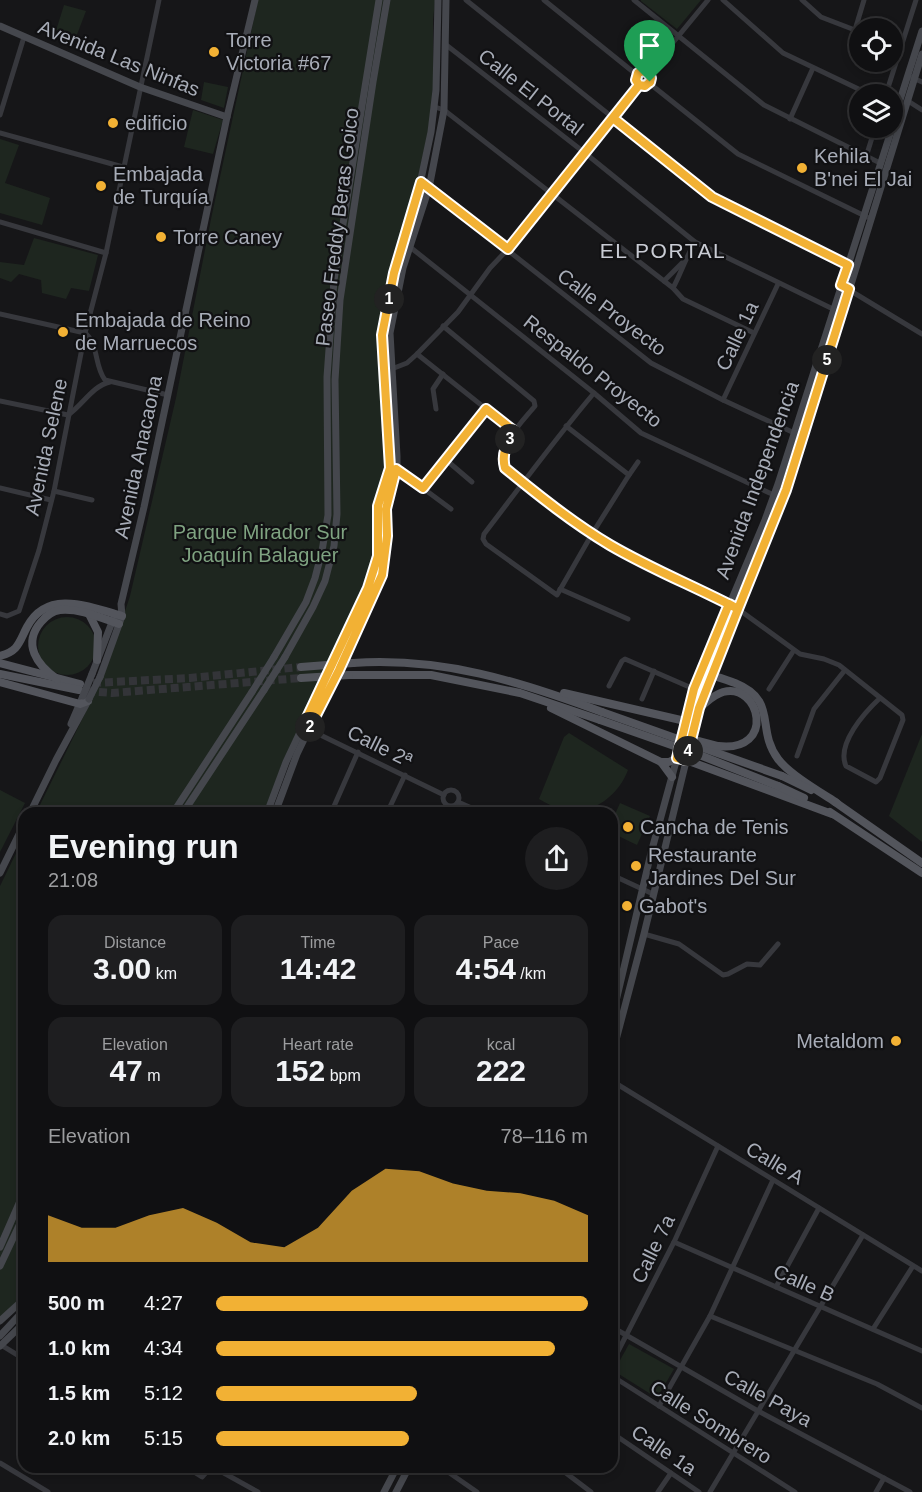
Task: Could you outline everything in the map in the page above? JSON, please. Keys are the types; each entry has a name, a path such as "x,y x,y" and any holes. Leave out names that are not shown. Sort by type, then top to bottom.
{"main road":[{"name":"Avenida Anacaona","path":"33,807 83,696 96,675 117,619 139,530 227,117 255,0"},
{"name":"Paseo Freddy Beras Goico","path":"177,807 291,629 309,594 322,551 327,523 327,377 334,280 379,0"},
{"name":"Paseo Freddy Beras Goico","path":"187,807 285,657 314,607 325,580 334,546 337,514 335,380 338,326 345,261 387,0"},
{"path":"269,807 279,780 339,670 382,575 387,536 386,509 396,469 396,430 382,335 390,293 421,182 435,107 438,0"},
{"path":"277,807 329,671 377,565 378,506 390,468 387,370 390,333 399,282 429,188 444,110 446,0"},
{"name":"Avenida Las Ninfas","path":"0,26 140,87 227,117"},
{"name":"Avenida Independencia","path":"903,102 922,31"},
{"name":"Avenida Independencia","path":"911,77 922,54"},
{"name":"Avenida Independencia","path":"880,176 880,163 888,138"},
{"name":"Avenida Independencia","path":"618,1032 699,708 779,512 842,314 867,218 892,138"},
{"path":"351,164 360,165"},
{"name":"Avenida Independencia","path":"618,993 694,689 774,495 841,285 867,218"},
{"path":"757,539 765,543"},
{"path":"0,656 18,646 26,628 36,614 50,605 70,603 117,619"},
{"path":"83,696 39,664 32,644 33,634 48,614 60,610 117,619"},
{"path":"89,614 98,632 97,660"},
{"name":"Avenida Anacaona","path":"96,675 97,660 117,619"},
{"path":"301,667 398,661 450,667 685,721"},
{"path":"0,663 57,679"},
{"path":"0,674 83,696"},
{"path":"700,674 711,674 747,688 757,695 763,707 766,734 778,760 922,863"},
{"path":"301,678 349,675 431,675 520,693 718,746 743,745 756,728 757,720 753,706 744,696 730,691 714,696 699,708"},
{"path":"0,682 83,696"},
{"path":"526,685 778,786 821,806 922,873"},
{"path":"520,693 661,762 669,762 677,758 686,760 832,814"},
{"path":"642,725 782,776 837,803"},
{"path":"661,762 672,777"},
{"path":"658,827 668,829"},
{"path":"0,873 18,836"},
{"path":"0,1247 18,1206"},
{"path":"0,1266 18,1228"},
{"path":"0,1321 18,1304"},
{"path":"0,1336 18,1316"},
{"path":"0,1346 18,1329"},
{"path":"384,1492 395,1473"},
{"path":"396,1492 406,1473"}],"street":[{"name":"Avenida Selene","path":"0,614 7,616 15,614 22,606 54,491 85,333 106,253 159,0"},
{"path":"466,0 712,197 848,265"},
{"path":"544,0 637,75"},
{"path":"635,0 764,105 880,163"},
{"path":"648,73 708,0"},
{"path":"723,0 783,53 849,85"},
{"path":"802,0 821,17 849,28"},
{"path":"811,8 814,0"},
{"path":"860,18 864,0"},
{"path":"903,41 916,0"},
{"path":"0,115 24,37"},
{"name":"Calle El Portal","path":"444,44 695,242 842,314"},
{"path":"790,119 813,68"},
{"path":"639,85 636,80 637,75 642,71 648,73 651,78 649,84"},
{"path":"911,77 922,82"},
{"path":"639,85 649,84"},
{"path":"649,84 738,154 867,218"},
{"path":"387,370 407,363 472,295 490,268 508,249 639,85"},
{"path":"903,105 922,110"},
{"path":"435,107 444,110 673,288 683,299 754,333"},
{"path":"0,134 123,167"},
{"path":"866,157 873,138"},
{"name":"Calle Proyecto","path":"421,182 651,363 803,438"},
{"path":"0,222 106,253"},
{"path":"664,281 683,262 695,242"},
{"name":"Respaldo Proyecto","path":"410,247 641,433 774,495"},
{"path":"673,288 683,262"},
{"name":"Calle 1a","path":"723,400 778,284"},
{"path":"841,285 922,334"},
{"path":"0,314 85,333 92,340 100,374 110,382 168,395"},
{"path":"443,326 534,401 535,406 514,431 505,449 505,468 592,534 738,609 805,656 834,663 845,670 902,715 903,720 878,781 871,780 846,766 843,759 854,727 880,698"},
{"path":"417,354 514,431"},
{"path":"436,409 433,389 443,374"},
{"path":"0,401 68,415 82,405 97,387 110,382"},
{"path":"594,393 484,534 483,542 557,595 592,534 638,462"},
{"path":"423,488 486,409"},
{"path":"566,426 629,475"},
{"path":"445,459 471,482"},
{"path":"396,469 451,509"},
{"path":"0,488 51,500"},
{"path":"54,491 92,500"},
{"path":"560,589 628,619"},
{"path":"769,689 794,650"},
{"path":"609,686 625,659 694,689"},
{"path":"797,756 814,709 845,670"},
{"path":"642,699 654,671"},
{"name":"Calle 2ª","path":"306,727 444,795"},
{"path":"334,807 358,752"},
{"path":"390,807 405,775"},
{"path":"448,790 455,791 459,795 458,802 455,805 448,805 444,802 444,795 448,790"},
{"path":"458,802 469,807"},
{"path":"618,878 653,894"},
{"path":"644,934 680,944 723,975 747,964 760,965 778,944"},
{"name":"Calle A","path":"618,1086 922,1271"},
{"name":"Calle 7a","path":"618,1352 674,1242 718,1146"},
{"path":"658,1406 710,1316 773,1180"},
{"path":"776,1287 819,1208"},
{"path":"710,1492 863,1235"},
{"name":"Calle B","path":"674,1242 922,1351"},
{"path":"873,1329 914,1266"},
{"path":"710,1316 877,1384 922,1408"},
{"name":"Calle Paya","path":"618,1331 758,1411 910,1492"},
{"path":"0,1346 18,1356"},
{"name":"Calle Sombrero","path":"618,1380 795,1492"},
{"name":"Calle 1a","path":"618,1437 699,1492"},
{"path":"0,1462 48,1492"},
{"path":"195,1473 201,1477 208,1473"},
{"path":"222,1473 250,1490 258,1492"},
{"path":"450,1473 477,1492"},
{"path":"566,1473 591,1492"},
{"path":"658,1492 670,1473"},
{"path":"876,1492 884,1478"}],"green space":[{"name":"Parque Mirador Sur Joaquín Balaguer","path":"258,0 435,0 433,90 428,132 414,197 391,272 379,334 386,462 376,501 375,556 365,587 283,761 266,807 39,807 104,675 130,596 176,398 211,219"},
{"path":"641,0 701,0 677,29 641,1"},
{"path":"64,5 86,11 73,45 54,37"},
{"path":"204,82 228,87 224,108 201,100"},
{"path":"193,110 223,120 213,154 184,147"},
{"path":"0,139 19,145 5,183 50,198 42,225 0,213"},
{"path":"34,238 98,255 89,291 71,288 66,299 42,293 41,280 19,274 11,282 0,278 0,262 24,265"},
{"path":"67,617 78,619 88,625 94,635 96,646 94,657 88,667 78,673 67,675 56,673 46,667 40,657 38,646 40,635 46,625 56,619"},
{"path":"569,733 628,770 618,788 595,807 555,807 539,799 564,737"},
{"path":"922,734 922,842 889,816"},
{"path":"0,790 25,803 23,807 18,807 18,817 0,852"},
{"name":"Cancha de Tenis","path":"620,803 650,816 637,845 618,836"},
{"path":"18,849 18,1307 0,1324 0,886"},
{"path":"629,1344 674,1369 657,1398 618,1374 618,1364"}],"tunnel":[{"path":"93,683 190,678 301,667"},
{"path":"87,691 112,693 301,678"}],"place":[{"name":"Torre Victoria #67","path":"214,52"},
{"name":"edificio","path":"113,123"},
{"name":"Kehila B'nei El Jai","path":"802,168"},
{"name":"Embajada de Turquía","path":"101,186"},
{"name":"Torre Caney","path":"161,237"},
{"name":"Embajada de Reino de Marruecos","path":"63,332"},
{"name":"Cancha de Tenis","path":"628,827"},
{"name":"Restaurante Jardines Del Sur","path":"636,866"},
{"name":"Gabot's","path":"627,906"},
{"name":"Metaldom","path":"896,1041"}],"district":[{"name":"EL PORTAL","path":"663,251"}],"route":[{"path":"650,82 645,86 639,85 508,249 421,182 394,273 382,335 390,468 378,506 377,565 303,726 309,729 339,670 382,575 387,536 386,509 396,469 423,488 486,409 514,431 505,449 504,465 523,483 612,546 710,596 729,604 738,609 699,708 686,760 677,758 683,726 694,689 729,604 738,609 779,512 849,289 841,285 848,265 712,197 613,118 639,85 636,80 638,73 642,71 648,73 651,78 650,82"}]}
